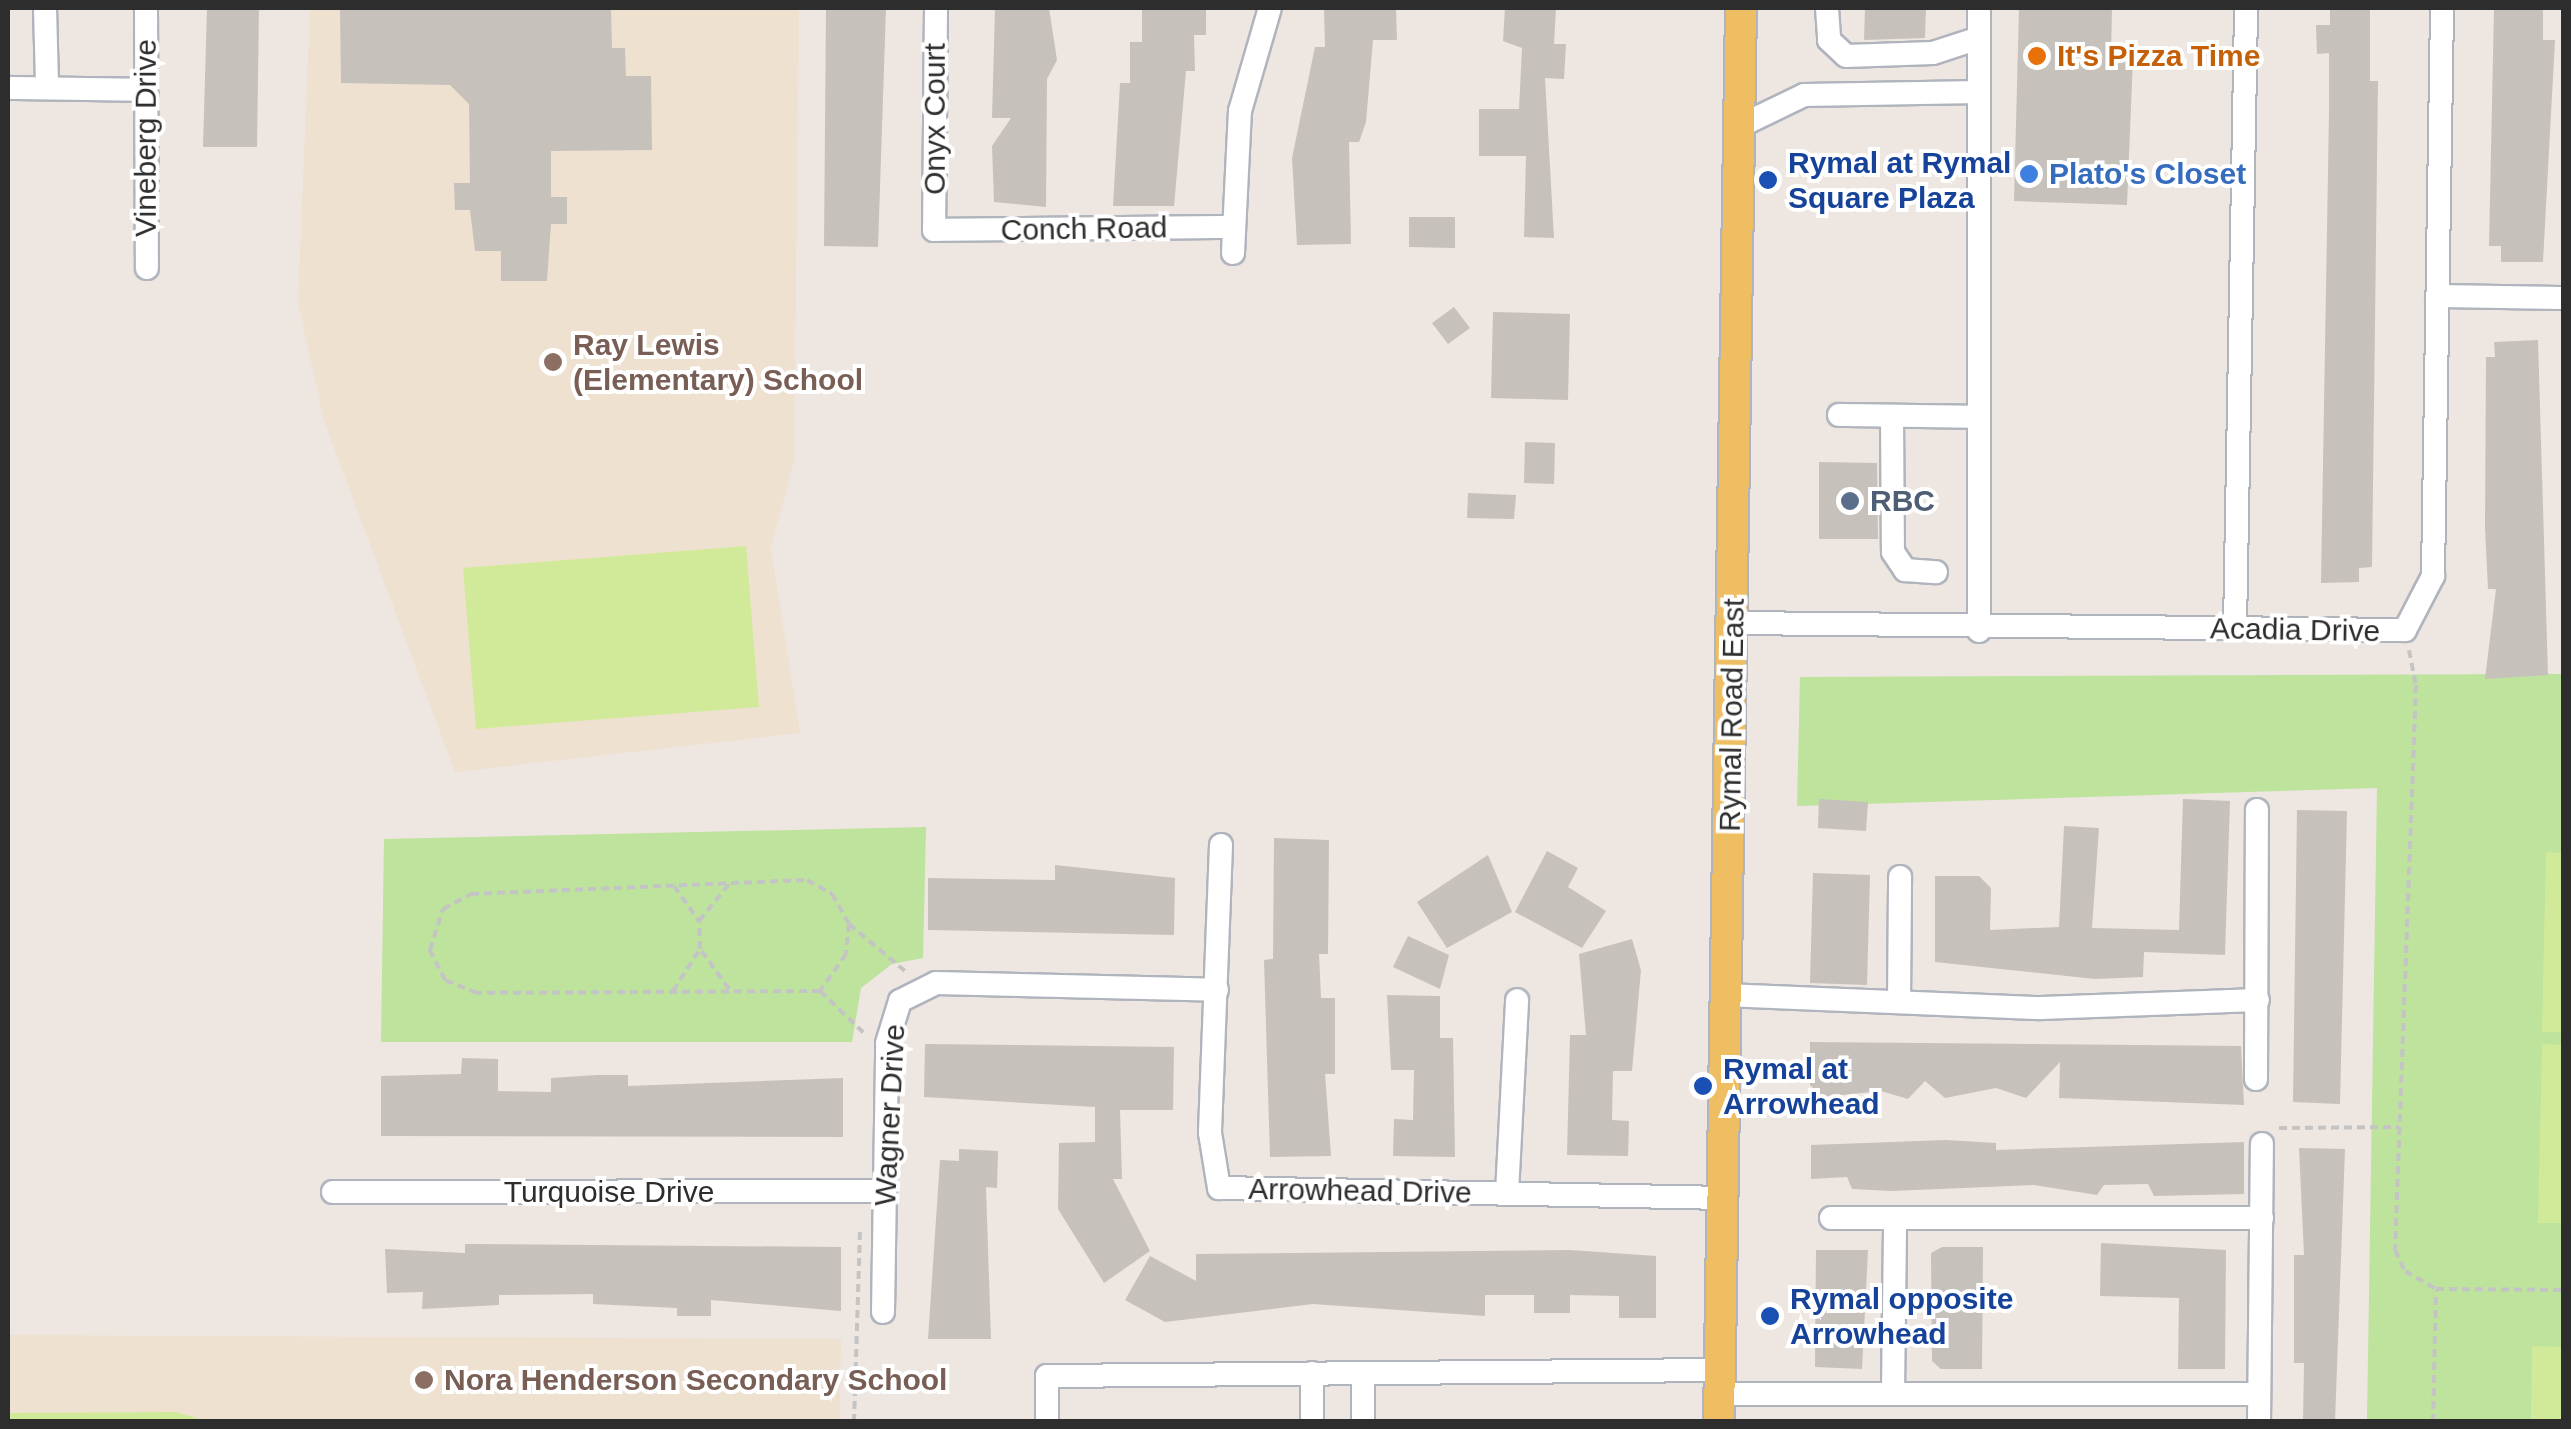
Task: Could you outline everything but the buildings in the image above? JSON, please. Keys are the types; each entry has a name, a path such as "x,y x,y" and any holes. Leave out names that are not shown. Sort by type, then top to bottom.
{"main road":[{"name":"Rymal Road East","path":"1719,1395 1735,624 1742,8"}],"street":[{"path":"45,8 48,88"},
{"name":"Vineberg Drive","path":"146,8 147,268"},
{"name":"Onyx Court","path":"934,230 936,8"},
{"path":"1233,253 1240,112 1270,8"},
{"path":"1827,8 1829,40 1846,56 1933,53 1979,38"},
{"path":"1979,8 1979,631"},
{"path":"2235,628 2246,8"},
{"name":"Acadia Drive","path":"1735,624 1979,631 2405,630 2433,576 2442,8"},
{"path":"8,88 145,90"},
{"path":"1740,126 1804,95 1979,92"},
{"name":"Conch Road","path":"934,230 1234,227"},
{"path":"2436,296 2564,298"},
{"path":"1839,415 1979,416"},
{"path":"1892,416 1893,552 1905,570 1936,572"},
{"path":"2256,1079 2257,810"},
{"name":"Arrowhead Drive","path":"1221,845 1210,1134 1219,1188 1724,1198"},
{"path":"1899,1001 1900,877"},
{"name":"Wagner Drive","path":"883,1312 888,1043 892,1016 915,988 1217,990"},
{"path":"1725,995 2041,1008 2258,1000"},
{"path":"1507,1193 1517,1000"},
{"path":"2258,1422 2262,1144"},
{"name":"Turquoise Drive","path":"334,1192 884,1191"},
{"path":"1831,1218 2262,1218"},
{"path":"1893,1392 1896,1220"},
{"path":"1312,1373 1312,1422"},
{"path":"1047,1422 1047,1376 1363,1373 1719,1395 2258,1394"},
{"path":"1363,1373 1363,1422"}],"path":[{"path":"2405,630 2416,685 2395,1250 2405,1271 2436,1289 2564,1290"},
{"path":"888,1043 860,1032 820,990 466,991 438,971 430,938 443,909 472,894 807,880 832,894 849,924 900,961 915,988"},
{"path":"699,921 729,884"},
{"path":"674,886 699,921 700,949 730,991"},
{"path":"820,990 846,954 849,924"},
{"path":"673,991 700,949"},
{"path":"2262,1144 2266,1128 2399,1127"},
{"path":"2433,1422 2436,1289"}],"shaded area":[{"name":"Ray Lewis (Elementary) School","path":"310,8 799,8 794,460 771,549 800,733 455,772 324,421 298,303"},
{"name":"Nora Henderson Secondary School","path":"8,1335 841,1339 840,1421 8,1422"}],"green space":[{"path":"746,546 759,707 476,729 463,568"},
{"path":"2563,674 2563,1421 2367,1421 2377,788 1797,806 1800,677"},
{"path":"926,827 923,958 892,964 861,988 852,1042 381,1042 384,839"},
{"path":"2546,852 2563,853 2563,1032 2542,1032"},
{"path":"2542,1044 2563,1045 2563,1223 2538,1223"},
{"path":"2532,1346 2563,1347 2563,1421 2531,1421"},
{"path":"176,1412 207,1421 8,1421 8,1413"}],"place":[{"name":"It's Pizza Time","path":"2037,56"},
{"name":"Plato's Closet","path":"2029,174"},
{"name":"Rymal at Rymal Square Plaza","path":"1768,180"},
{"name":"Ray Lewis (Elementary) School","path":"553,362"},
{"name":"RBC","path":"1850,501"},
{"name":"Rymal at Arrowhead","path":"1703,1086"},
{"name":"Rymal opposite Arrowhead","path":"1770,1316"},
{"name":"Nora Henderson Secondary School","path":"424,1380"}]}
